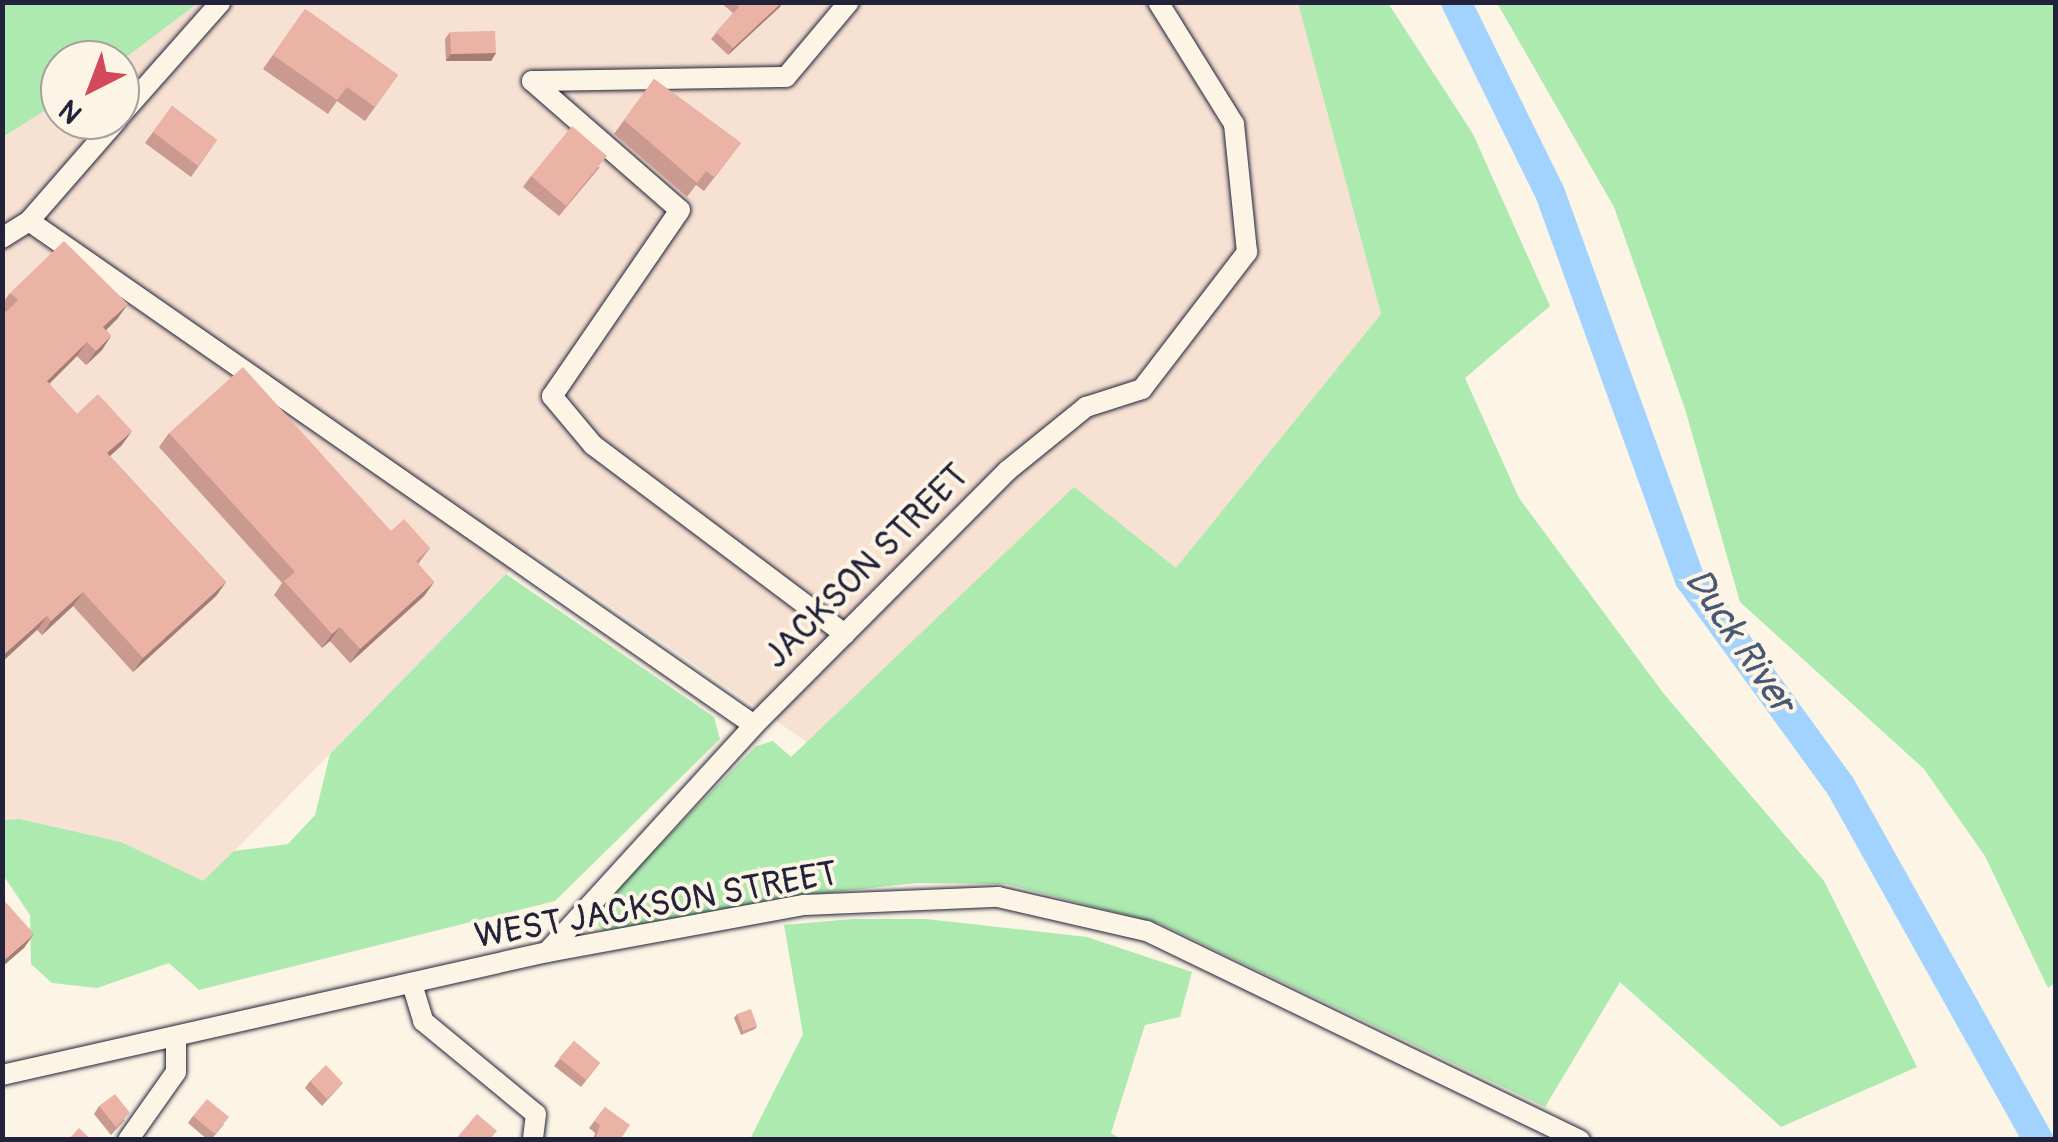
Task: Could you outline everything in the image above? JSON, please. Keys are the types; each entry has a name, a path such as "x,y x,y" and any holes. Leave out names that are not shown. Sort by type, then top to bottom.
{"street":[{"path":"140,93 220,2"},
{"path":"844,634 593,445 552,396 680,210 532,81 786,78 849,2"},
{"name":"JACKSON STREET","path":"547,952 754,725 1007,471 1086,408 1142,388 1247,252 1234,124 1158,2"},
{"path":"2,238 30,221 99,140"},
{"path":"30,221 754,725"},
{"name":"WEST JACKSON STREET","path":"2,1075 547,952 804,905 998,897 1147,931 1580,1140"},
{"path":"412,984 423,1021 536,1114 533,1140"},
{"path":"128,1140 176,1072 176,1037"}],"shaded area":[{"path":"198,3 1298,3 1381,314 1176,569 1074,488 808,743 530,550 204,882 121,842 21,819 3,820 3,137 40,114 40,140 140,140 140,47"}],"green space":[{"path":"3,2 198,2 140,47 140,40 40,40 40,114 3,137"},
{"path":"1298,3 1388,3 1473,134 1550,306 1465,378 1519,498 1664,694 1824,881 1917,1067 1781,1127 1620,982 1545,1107 1161,924 1006,884 917,883 808,895 605,932 598,925 603,903 756,746 773,741 791,757 1074,487 1176,568 1381,314"},
{"path":"1497,3 2055,3 2056,982 2048,988 1985,856 1924,769 1740,602 1685,409 1614,207"},
{"path":"506,574 714,717 720,739 555,901 199,990 169,963 97,988 52,983 31,964 30,915 3,875 2,820 20,819 121,842 203,881 234,851 288,844 315,815 330,754"},
{"path":"853,919 926,919 1087,937 1192,972 1180,1017 1145,1025 1111,1133 1121,1139 750,1139 803,1034 784,925"}],"building":[{"path":"733,2 782,2 733,48 716,32 739,7"},
{"path":"305,9 398,75 375,107 347,87 337,100 273,55"},
{"path":"495,31 496,53 451,54 450,32"},
{"path":"654,79 741,143 714,177 706,171 697,183 624,120"},
{"path":"172,106 217,140 198,166 153,132"},
{"path":"572,126 607,156 566,206 531,176"},
{"path":"64,241 128,304 103,327 111,336 96,351 87,342 47,381 77,414 98,394 132,431 107,453 226,582 143,658 83,592 51,621 47,616 2,656 2,316 18,300 10,293"},
{"path":"243,367 391,531 404,519 430,548 416,561 434,582 360,649 340,627 332,634 284,581 295,572 169,433"},
{"path":"2,898 34,934 2,962"},
{"path":"751,1009 757,1026 743,1031 737,1014"},
{"path":"574,1041 600,1063 586,1080 559,1058"},
{"path":"326,1065 343,1083 327,1099 310,1081"},
{"path":"115,1094 130,1113 116,1127 99,1106"},
{"path":"207,1099 229,1117 215,1134 193,1116"},
{"path":"605,1107 630,1125 620,1140 595,1140 600,1125 594,1121"},
{"path":"477,1114 497,1131 489,1140 455,1140"},
{"path":"79,1128 92,1140 68,1140"}],"waterway":[{"name":"Duck River","path":"1456,2 1550,193 1690,579 1841,787 2038,1140"}]}
